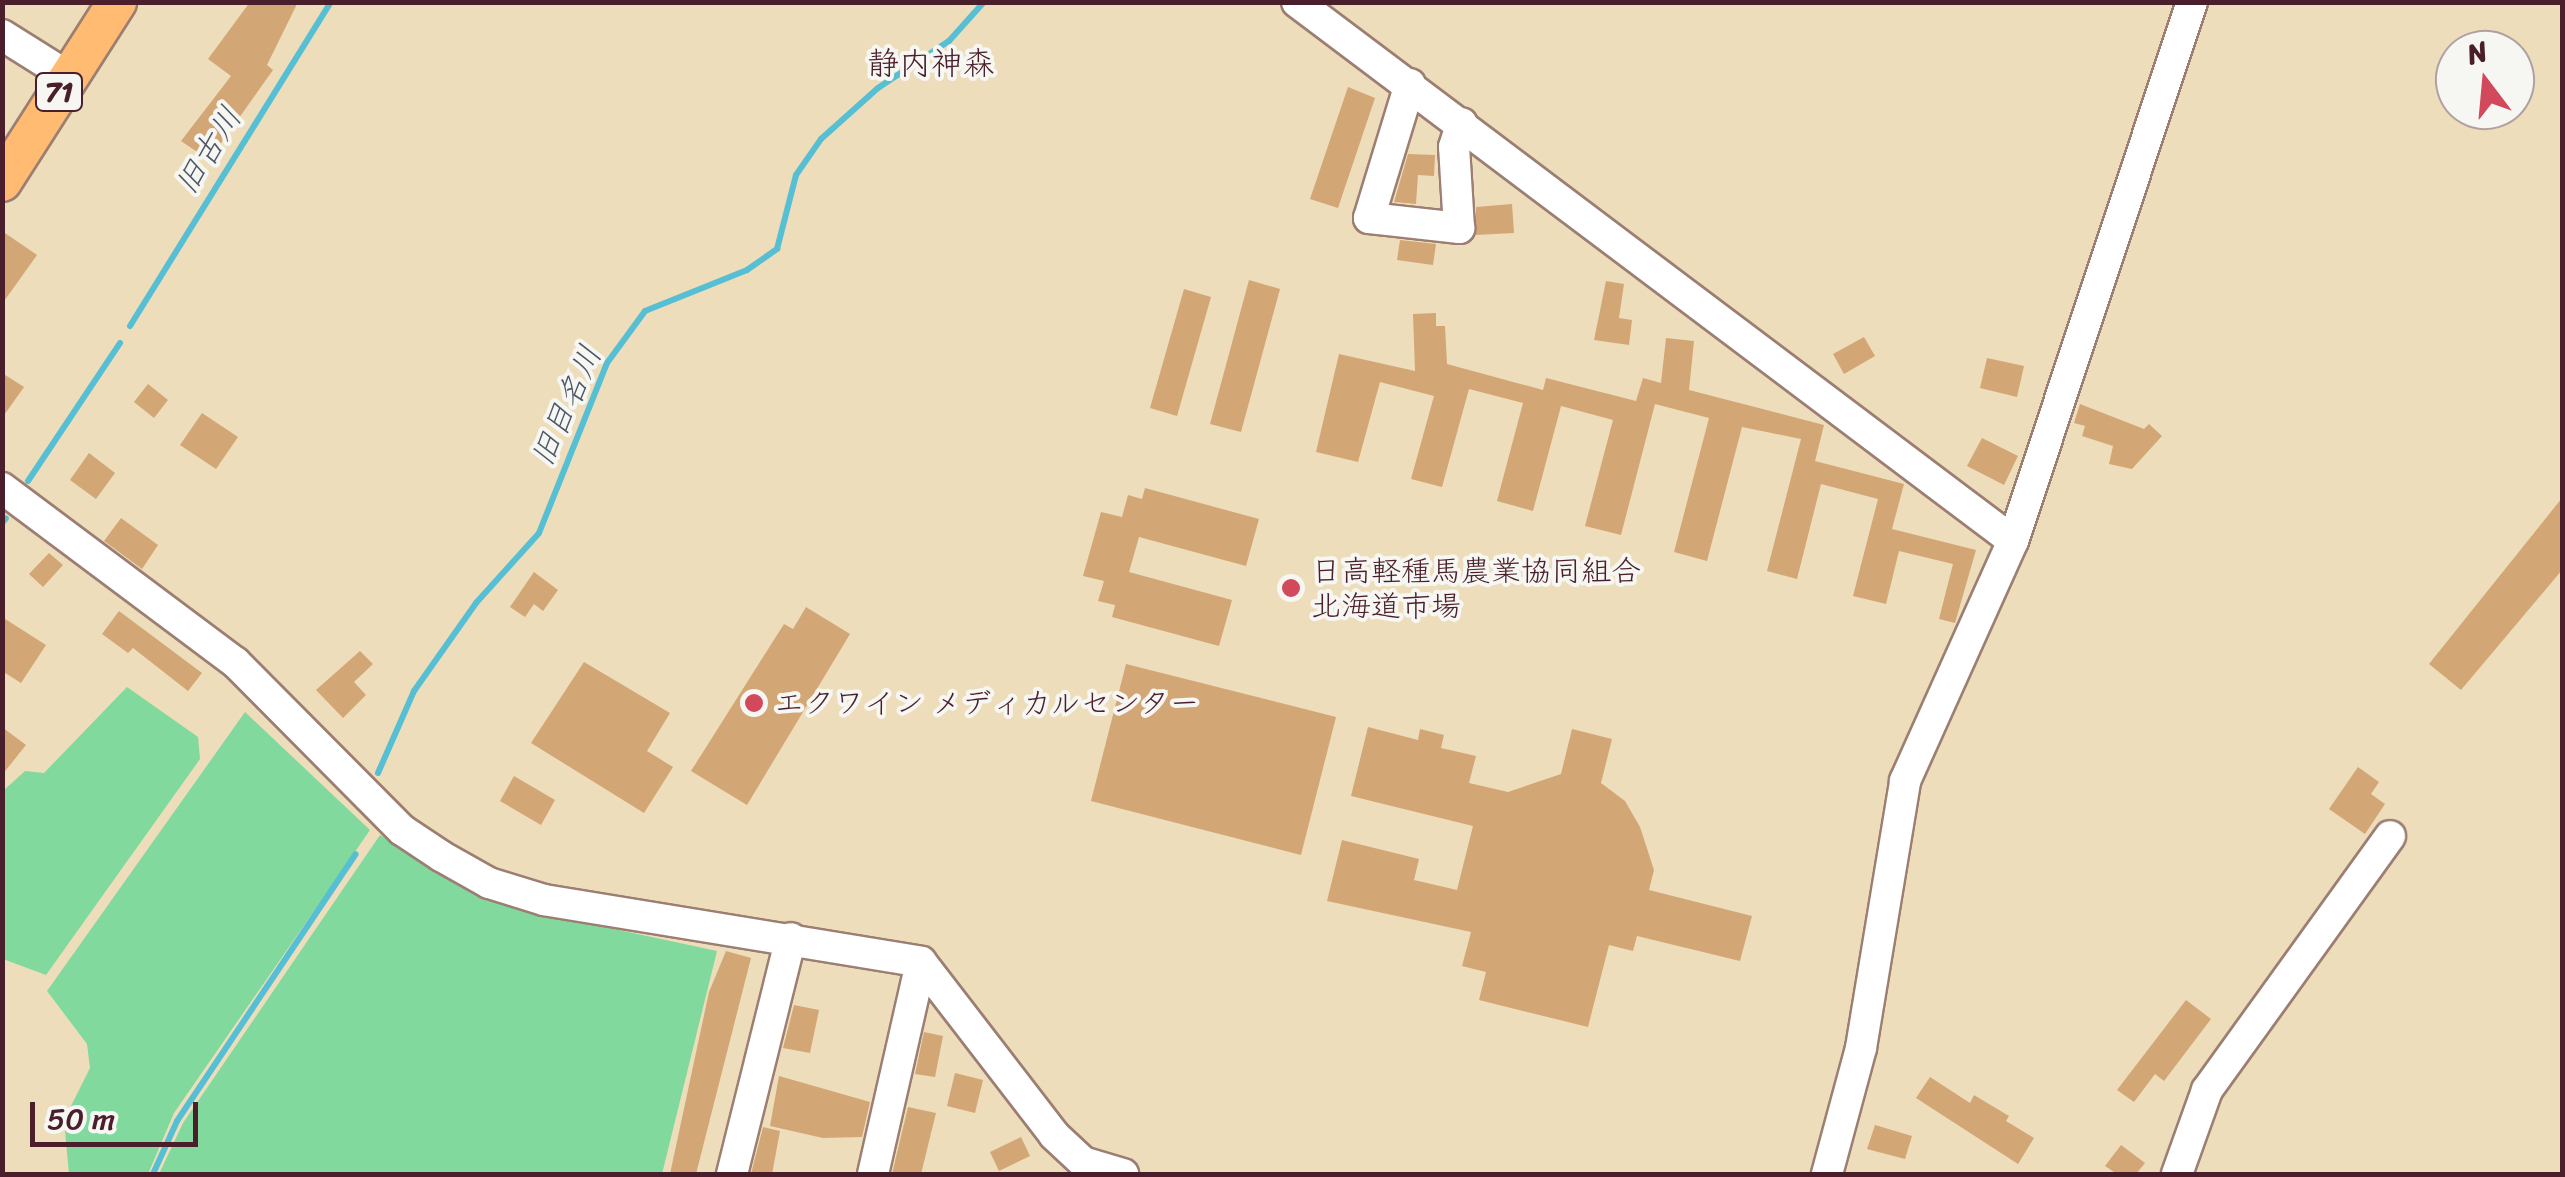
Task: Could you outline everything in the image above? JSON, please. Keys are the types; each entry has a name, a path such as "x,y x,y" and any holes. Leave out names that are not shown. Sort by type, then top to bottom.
{"main road":[{"name":"71","path":"2,182 117,2"}],"street":[{"path":"1297,2 2012,542"},
{"path":"1827,1174 1861,1048 1906,781 2012,542 2080,352 2192,2"},
{"path":"2,35 69,76"},
{"path":"1410,84 1369,218 1459,228 1454,146 1462,123"},
{"path":"2,488 236,662 402,830 441,856 489,882 544,900 921,962 1039,1119 1083,1162 1118,1174"},
{"path":"2177,1174 2208,1090 2390,836"},
{"path":"732,1174 791,938"},
{"path":"873,1174 921,962"}],"green space":[{"path":"127,687 198,737 200,759 46,975 3,959 3,791 25,771 44,773"},
{"path":"245,712 370,830 174,1113 148,1174 69,1174 64,1120 90,1068 87,1044 47,991"},
{"path":"380,835 502,905 717,951 662,1174 159,1174 183,1123"}],"building":[{"path":"250,2 298,2 267,65 273,70 209,160 181,141 231,76 208,59"},
{"path":"1348,87 1375,98 1338,208 1310,199"},
{"path":"1408,154 1435,155 1434,176 1418,175 1416,204 1394,202"},
{"path":"1512,204 1514,233 1476,235 1476,207"},
{"path":"2,231 37,255 2,304"},
{"path":"1400,240 1436,244 1433,265 1397,260"},
{"path":"1249,280 1280,289 1241,432 1210,424"},
{"path":"1606,281 1624,284 1619,318 1632,320 1629,345 1594,340"},
{"path":"1184,289 1211,297 1177,416 1150,408"},
{"path":"1436,313 1436,326 1445,326 1447,364 1543,390 1546,378 1636,401 1643,378 1661,383 1666,338 1694,341 1689,390 1824,425 1815,461 1904,484 1892,529 1976,550 1955,623 1939,619 1953,564 1899,551 1886,604 1853,596 1878,499 1821,484 1797,579 1767,571 1801,439 1742,427 1707,561 1674,552 1709,418 1655,404 1621,535 1585,526 1613,420 1561,406 1533,511 1497,501 1523,403 1469,389 1442,487 1411,479 1434,396 1380,382 1358,462 1316,452 1339,354 1415,371 1413,314"},
{"path":"1864,337 1875,356 1844,374 1833,354"},
{"path":"1987,358 2024,366 2017,397 1980,388"},
{"path":"2,373 24,387 2,418"},
{"path":"148,384 168,400 154,418 134,402"},
{"path":"2080,404 2144,429 2149,424 2162,436 2132,469 2109,464 2113,446 2082,436 2085,426 2074,423"},
{"path":"202,413 238,437 216,469 180,445"},
{"path":"1982,438 2018,456 2004,485 1967,466"},
{"path":"89,453 115,473 96,499 70,480"},
{"path":"1145,488 1259,519 1246,566 1139,537 1129,572 1232,600 1219,646 1112,617 1115,605 1098,601 1104,581 1083,576 1101,512 1122,517 1128,495 1142,499"},
{"path":"2562,498 2562,570 2461,690 2429,664"},
{"path":"121,518 158,545 142,569 104,541"},
{"path":"49,553 63,565 43,587 29,574"},
{"path":"534,572 558,590 543,611 534,604 525,617 510,607"},
{"name":"エクワイン メディカルセンター","path":"806,607 850,634 747,805 691,771 784,624 793,629"},
{"path":"119,611 202,673 188,691 133,648 128,653 102,634"},
{"path":"2,617 46,645 21,683 2,671"},
{"path":"360,651 373,664 354,682 366,695 343,718 316,690"},
{"path":"584,662 670,713 647,751 673,767 644,813 531,743"},
{"path":"1126,664 1336,717 1301,855 1091,801"},
{"path":"2,727 26,745 2,775"},
{"path":"1368,727 1418,740 1420,729 1444,735 1441,748 1476,756 1469,783 1508,792 1561,774 1572,729 1612,739 1601,783 1625,801 1640,827 1654,870 1649,890 1752,916 1740,961 1637,936 1633,951 1609,945 1588,1027 1479,1000 1486,972 1462,966 1471,932 1327,901 1342,840 1419,859 1414,880 1457,890 1473,826 1351,796"},
{"path":"2358,767 2379,782 2371,794 2385,804 2365,834 2329,809"},
{"path":"514,776 555,800 541,825 500,801"},
{"path":"726,951 751,958 696,1174 670,1174 709,992"},
{"path":"2186,1000 2211,1019 2164,1081 2155,1074 2134,1102 2117,1090"},
{"path":"794,1005 819,1010 810,1053 783,1048"},
{"path":"924,1032 943,1036 935,1077 915,1074"},
{"path":"955,1073 983,1080 975,1113 947,1106"},
{"path":"779,1076 870,1102 862,1137 823,1138 770,1126"},
{"path":"1930,1077 1970,1103 1974,1095 2009,1116 2006,1121 2034,1138 2018,1164 1916,1098"},
{"path":"908,1107 936,1113 921,1174 892,1174"},
{"path":"1875,1125 1912,1136 1905,1159 1867,1149"},
{"path":"763,1127 780,1131 772,1174 751,1174"},
{"path":"1021,1137 1030,1156 999,1171 990,1152"},
{"path":"2121,1145 2145,1163 2136,1174 2117,1174 2105,1166"}],"waterway":[{"name":"旧古川","path":"130,326 331,2"},
{"name":"旧目名川","path":"378,773 414,691 476,603 539,533 607,363 645,311 747,270 777,249 796,175 821,139 878,88 949,41 984,2"},
{"name":"旧古川","path":"28,481 120,343"},
{"name":"旧古川","path":"2,523 6,518"},
{"name":"旧目名川","path":"153,1174 177,1121 356,854"}],"place":[{"name":"日高軽種馬農業協同組合 北海道市場","path":"1291,588"},
{"name":"エクワイン メディカルセンター","path":"754,703"}],"district":[{"name":"静内神森","path":"931,64"}]}
